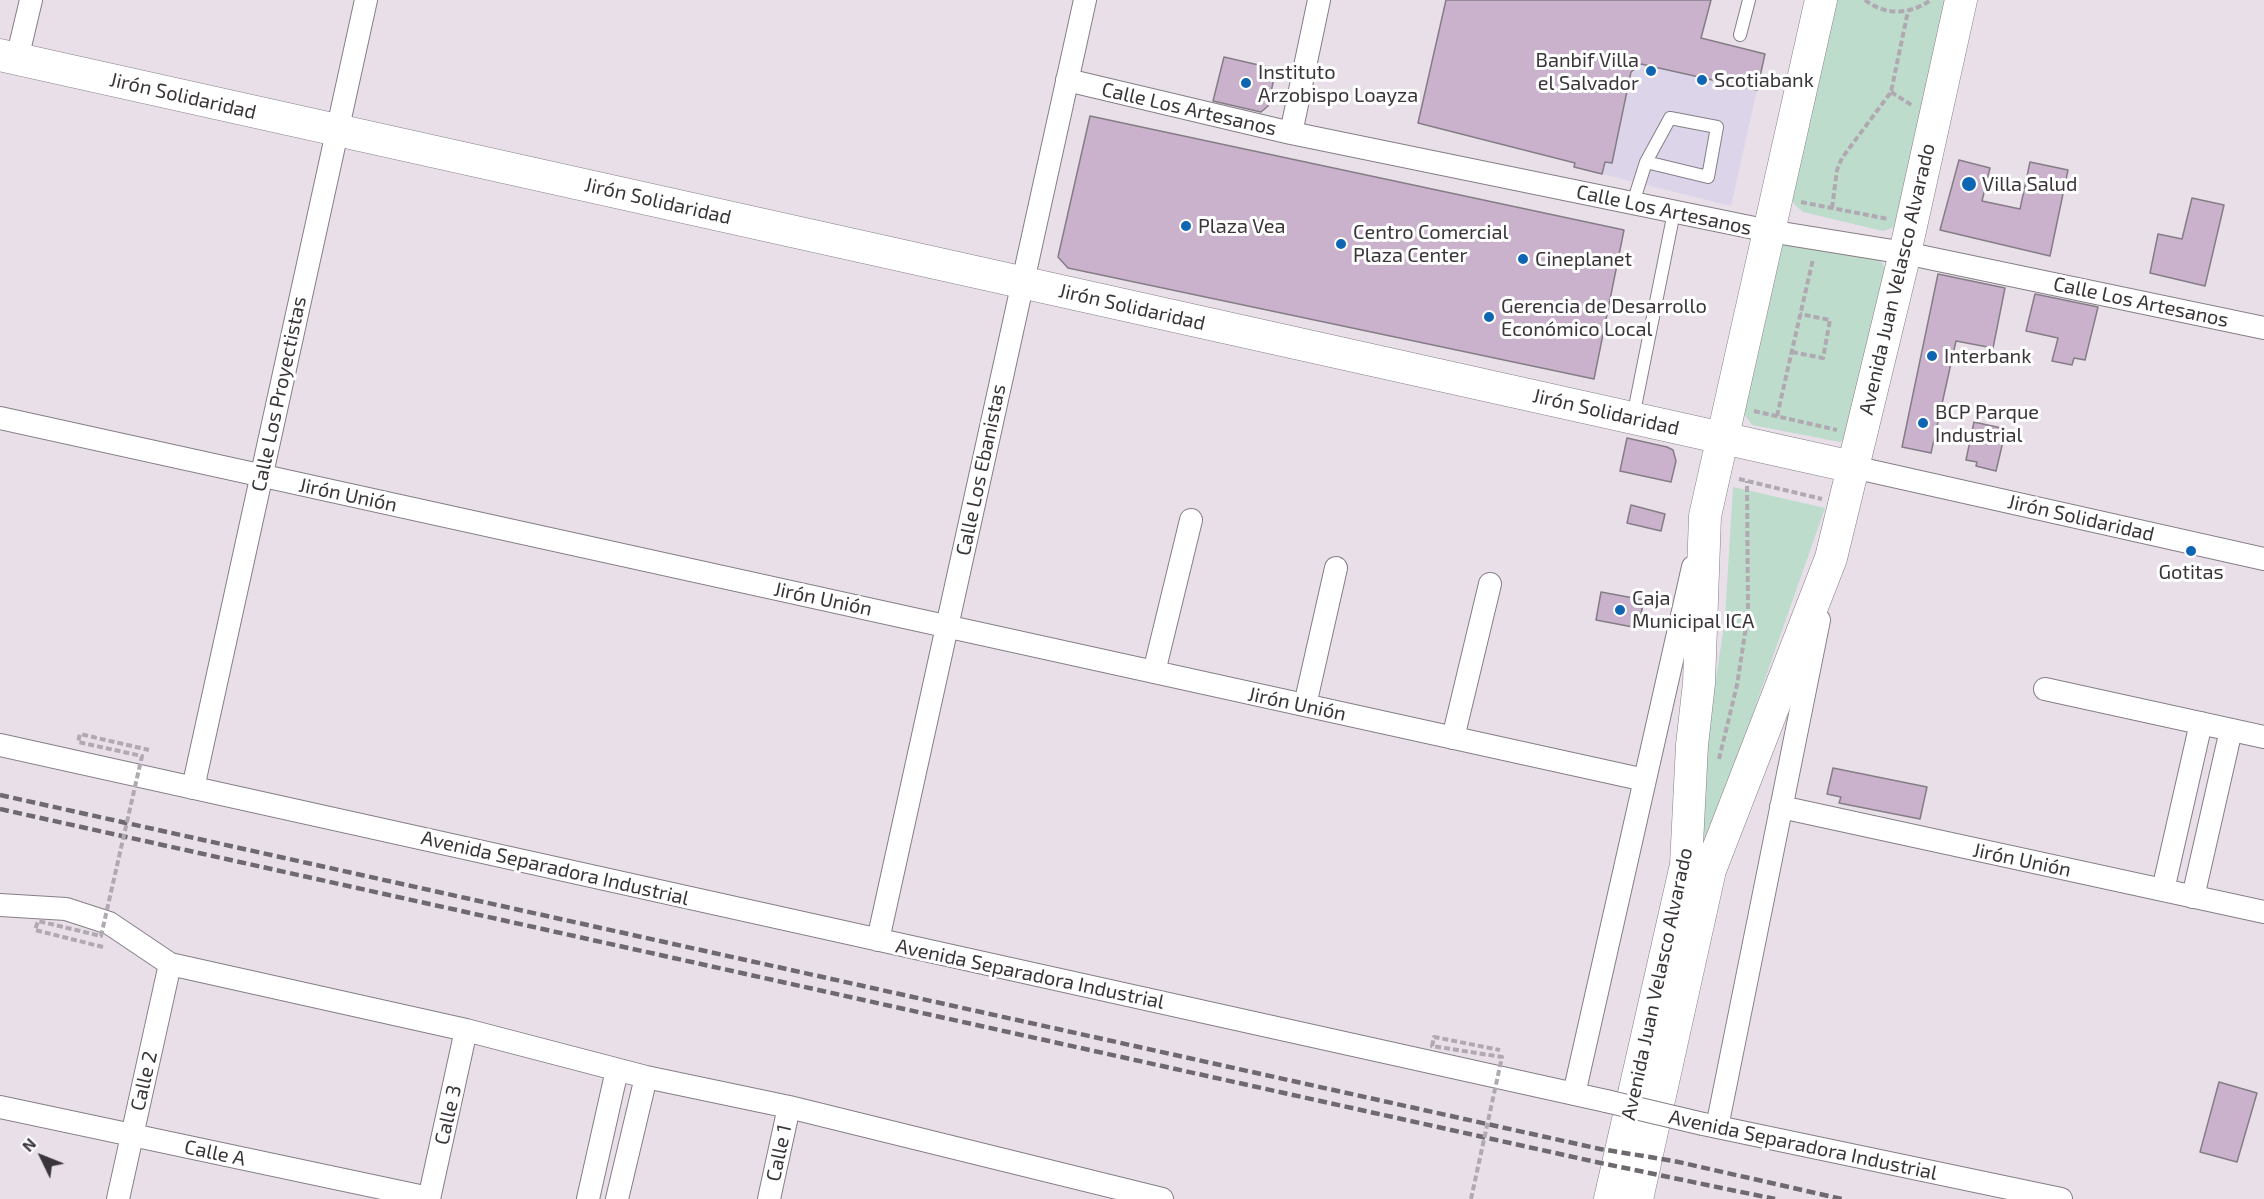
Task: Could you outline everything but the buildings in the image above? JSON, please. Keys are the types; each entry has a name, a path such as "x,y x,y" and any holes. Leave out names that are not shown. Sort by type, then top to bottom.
{"main road":[{"name":"Avenida Juan Velasco Alvarado","path":"1610,1199 1686,866 1692,745 1699,683 1705,516 1821,0"},
{"name":"Avenida Juan Velasco Alvarado","path":"1637,1199 1710,870 1831,558 1908,238 1961,0"},
{"name":"Jirón Solidaridad","path":"8,57 1853,467"}],"street":[{"path":"8,57 31,0"},
{"name":"Calle Los Proyectistas","path":"193,788 366,0"},
{"name":"Calle Los Ebanistas","path":"878,940 1085,0"},
{"path":"1291,133 1319,0"},
{"name":"Calle Los Artesanos","path":"1067,80 1291,133 1769,231 1908,238 2264,328"},
{"name":"Jirón Unión","path":"0,418 1645,780"},
{"name":"Jirón Solidaridad","path":"1853,467 2264,559"},
{"name":"Avenida Juan Velasco Alvarado","path":"1574,1094 1705,516"},
{"path":"1154,672 1191,520"},
{"name":"Avenida Juan Velasco Alvarado","path":"1710,1126 1781,807 1831,558"},
{"path":"1305,705 1336,568"},
{"path":"1453,738 1490,584"},
{"path":"2044,689 2264,737"},
{"path":"2163,890 2201,723"},
{"path":"2193,897 2231,730"},
{"name":"Avenida Separadora Industrial","path":"0,745 1710,1126 2061,1199"},
{"name":"Jirón Unión","path":"1781,807 2264,912"},
{"path":"0,905 66,909 109,923 170,964 466,1030 646,1077 789,1107 1091,1191 1162,1199"},
{"name":"Calle 2","path":"117,1199 170,964"},
{"name":"Calle 3","path":"429,1198 466,1030"},
{"path":"588,1199 617,1070"},
{"path":"617,1199 646,1077"},
{"name":"Calle A","path":"0,1107 429,1198"},
{"name":"Calle 1","path":"769,1199 789,1107"}],"lane":[{"path":"1740,35 1749,0"},
{"path":"1633,203 1646,162 1670,118 1717,127 1708,177 1646,162"},
{"path":"1632,418 1674,212"}],"path":[{"path":"1865,0 1883,10 1908,11 1921,7 1931,0"},
{"path":"1832,208 1837,170 1842,158 1891,92 1908,11"},
{"path":"1776,198 1832,208 1908,238"},
{"path":"1777,416 1813,258"},
{"path":"1792,352 1823,358 1830,320 1800,314"},
{"path":"1730,405 1861,435"},
{"path":"1714,473 1844,505"},
{"path":"103,947 35,930 38,921 101,936 142,756 78,742 80,734 149,750"},
{"path":"1471,1199 1502,1057 1432,1046 1434,1037 1500,1050"}],"shaded area":[{"path":"1603,14 1765,54 1731,206 1574,167"}],"green space":[{"path":"1832,0 1951,0 1895,227 1883,231 1803,212 1794,204 1790,191"},
{"path":"1784,241 1880,259 1888,276 1850,435 1840,442 1752,425 1742,411 1774,254"},
{"path":"1733,487 1825,508 1692,887 1705,754 1725,618"}],"railway":[{"path":"0,795 1600,1149 1674,1161 1842,1199"},
{"path":"0,809 1596,1162 1775,1199"}],"place":[{"name":"Banbif Villa el Salvador","path":"1651,71"},
{"name":"Scotiabank","path":"1702,80"},
{"name":"Instituto Arzobispo Loayza","path":"1246,83"},
{"name":"Villa Salud","path":"1969,184"},
{"name":"Plaza Vea","path":"1186,226"},
{"name":"Centro Comercial Plaza Center","path":"1341,244"},
{"name":"Cineplanet","path":"1523,259"},
{"name":"Gerencia de Desarrollo Económico Local","path":"1489,317"},
{"name":"Interbank","path":"1932,356"},
{"name":"BCP Parque Industrial","path":"1923,423"},
{"name":"Gotitas","path":"2191,551"},
{"name":"Caja Municipal ICA","path":"1620,610"}]}
